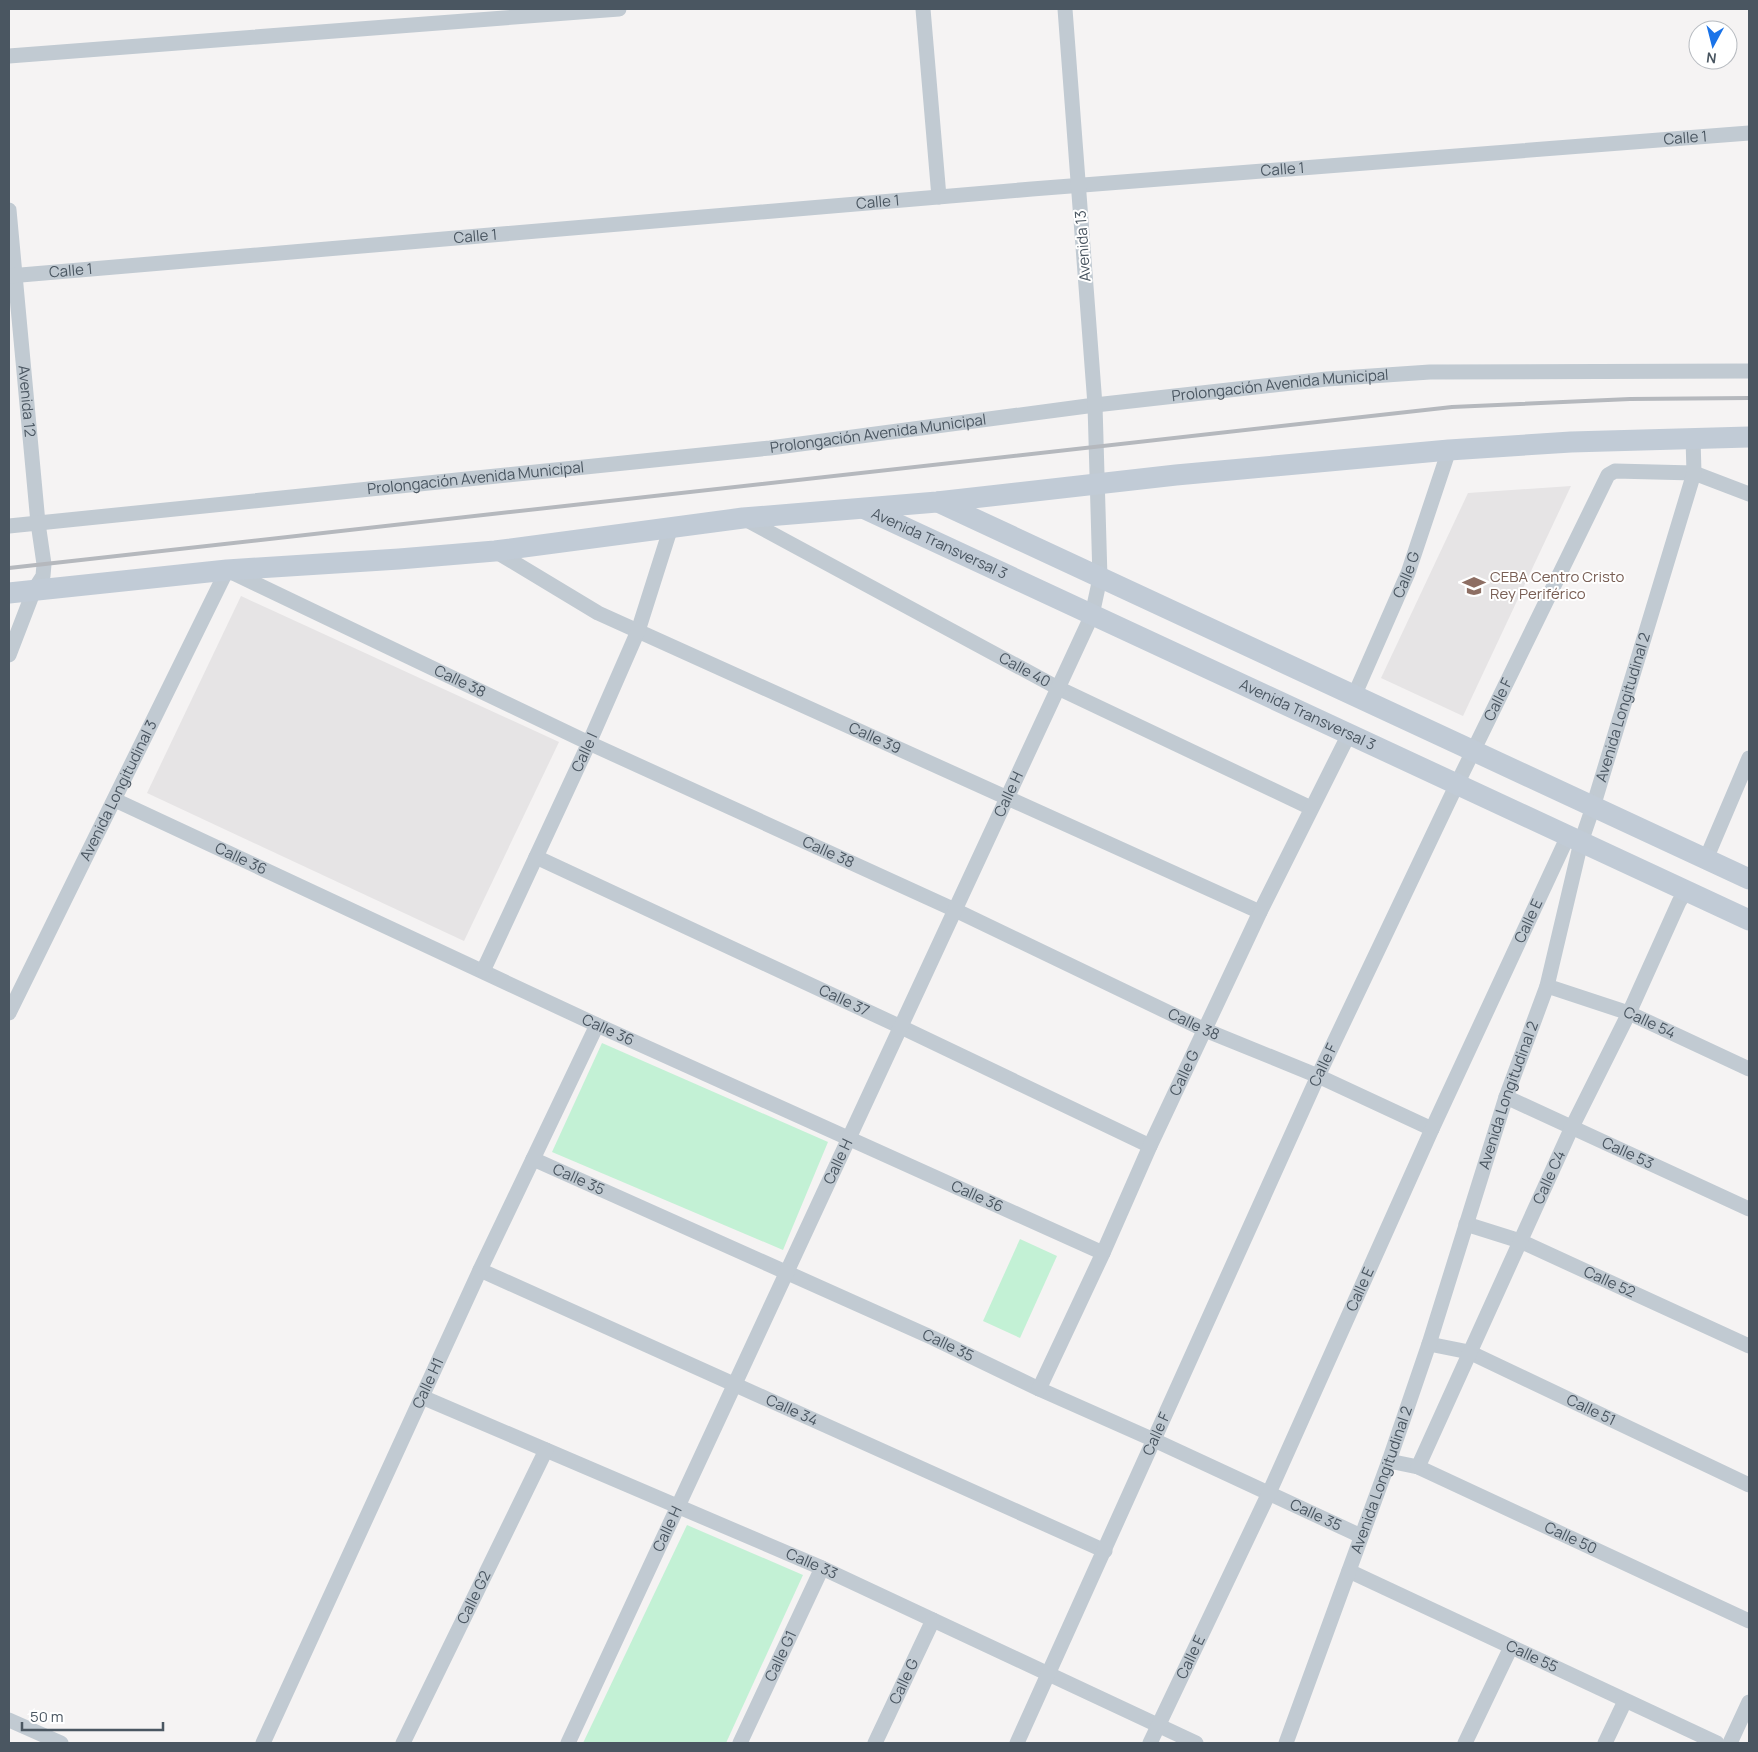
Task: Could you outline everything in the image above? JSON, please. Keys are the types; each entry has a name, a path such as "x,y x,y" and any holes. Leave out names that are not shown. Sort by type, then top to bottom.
{"street":[{"path":"9,56 619,9"},
{"path":"923,9 939,197"},
{"name":"Avenida 13","path":"1064,9 1095,405 1100,578"},
{"name":"Calle 1","path":"12,275 1078,185 1749,133"},
{"name":"Avenida 12","path":"9,210 12,275 44,564 43,576 34,590 9,655"},
{"name":"Prolongación Avenida Municipal","path":"9,526 770,448 1095,405 1327,379 1430,372 1749,371"},
{"path":"9,593 227,570 399,559 495,550 743,518 937,502 1096,483 1449,450 1571,442 1749,437"},
{"name":"Avenida Longitudinal 2","path":"1286,1743 1389,1462 1429,1344 1506,1097 1547,986 1574,839 1593,807 1694,473 1693,438"},
{"name":"Calle G","path":"1354,696 1408,573 1449,450"},
{"name":"Calle F","path":"1017,1743 1318,1076 1457,784 1608,475 1616,471 1694,473 1749,494"},
{"path":"937,502 1749,879"},
{"name":"Avenida Transversal 3","path":"864,508 1749,920"},
{"name":"Calle 40","path":"743,518 1058,688 1311,808"},
{"name":"Calle I","path":"483,971 589,743 638,631 671,527"},
{"name":"Calle 39","path":"495,550 598,612 638,631 1260,912"},
{"name":"Calle 38","path":"227,570 589,743 955,910 1205,1030 1318,1076 1432,1129"},
{"name":"Avenida Longitudinal 3","path":"9,1013 227,570"},
{"name":"Calle H","path":"568,1743 1092,615 1100,578"},
{"name":"Calle G","path":"1039,1389 1260,912 1349,734"},
{"path":"1706,859 1749,758"},
{"name":"Calle 36","path":"114,800 597,1025 1103,1253"},
{"name":"Calle E","path":"1150,1743 1269,1493 1432,1129 1574,839"},
{"name":"Calle 37","path":"536,857 901,1027 1150,1146"},
{"name":"Calle C4","path":"1418,1467 1572,1127 1629,1012 1679,902 1686,891"},
{"name":"Calle 54","path":"1547,986 1629,1012 1749,1069"},
{"name":"Calle H1","path":"263,1743 480,1270 597,1025"},
{"name":"Calle 53","path":"1506,1097 1749,1209"},
{"name":"Calle 35","path":"533,1159 934,1338 1039,1389 1361,1536"},
{"name":"Calle 52","path":"1466,1224 1520,1240 1749,1346"},
{"name":"Calle 34","path":"480,1270 1105,1551"},
{"name":"Calle 51","path":"1429,1344 1469,1352 1749,1485"},
{"name":"Calle 33","path":"422,1397 822,1568 1196,1743"},
{"name":"Calle G2","path":"403,1743 546,1450"},
{"name":"Calle 50","path":"1389,1462 1418,1467 1749,1621"},
{"name":"Calle G1","path":"740,1743 822,1568"},
{"name":"Calle 55","path":"1348,1571 1717,1743"},
{"name":"Calle G","path":"875,1743 933,1620"},
{"path":"1465,1743 1511,1647"},
{"path":"1605,1743 1625,1701"},
{"path":"1730,1743 1749,1702"},
{"path":"9,1720 60,1743"}],"shaded area":[{"name":"CEBA Centro Cristo Rey Periférico","path":"1571,486 1463,716 1381,678 1468,493"},
{"path":"241,596 559,742 464,941 147,793"}],"green space":[{"path":"602,1043 828,1142 783,1250 552,1152"},
{"path":"1020,1239 1057,1256 1020,1338 983,1321"},
{"path":"687,1525 803,1575 726,1743 583,1743"}],"railway":[{"path":"9,568 1452,407 1630,399 1749,398"}],"place":[{"name":"CEBA Centro Cristo Rey Periférico","path":"1474,586"}]}
